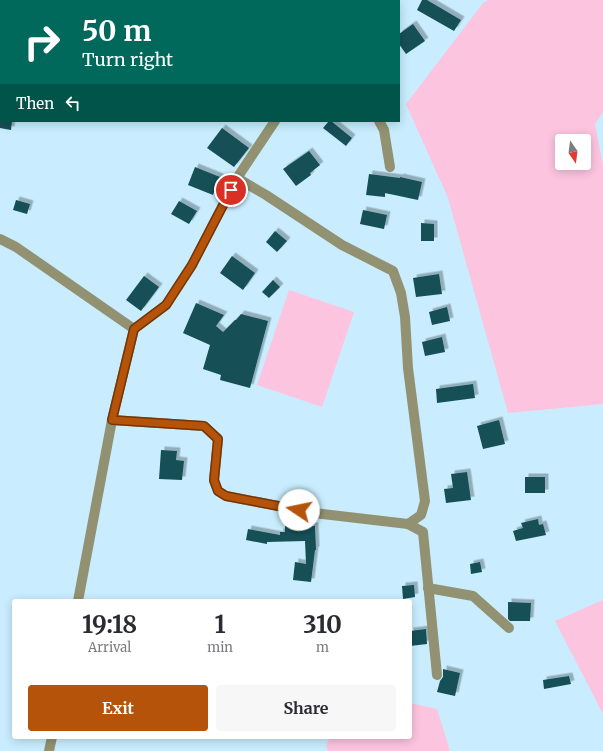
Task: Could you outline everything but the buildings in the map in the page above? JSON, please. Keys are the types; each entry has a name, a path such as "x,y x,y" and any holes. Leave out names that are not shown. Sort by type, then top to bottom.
{"street":[{"path":"78,599 112,420 134,329 166,305 192,265 237,178 274,122"},
{"path":"380,122 384,130 390,167"},
{"path":"237,178 266,194 342,245 393,271 401,293 405,317 408,368 425,501 421,515 408,524"},
{"path":"0,239 16,247 134,329"},
{"path":"112,420 204,426 218,439 214,480 218,491 226,496 314,513 408,524 423,532 437,675"},
{"path":"428,588 473,596 509,628"},
{"path":"49,751 52,739"}],"shaded area":[{"path":"488,0 603,0 603,112 595,124 603,165 603,404 508,413 448,198 406,104 483,3"},
{"path":"289,290 354,312 322,407 257,385"},
{"path":"603,600 603,714 555,621"},
{"path":"412,703 437,709 450,751 328,751 326,746 329,739 412,739"}],"route":[{"path":"231,190 192,265 166,305 134,329 112,420 204,426 218,439 214,480 218,491 226,496 299,510"}]}
